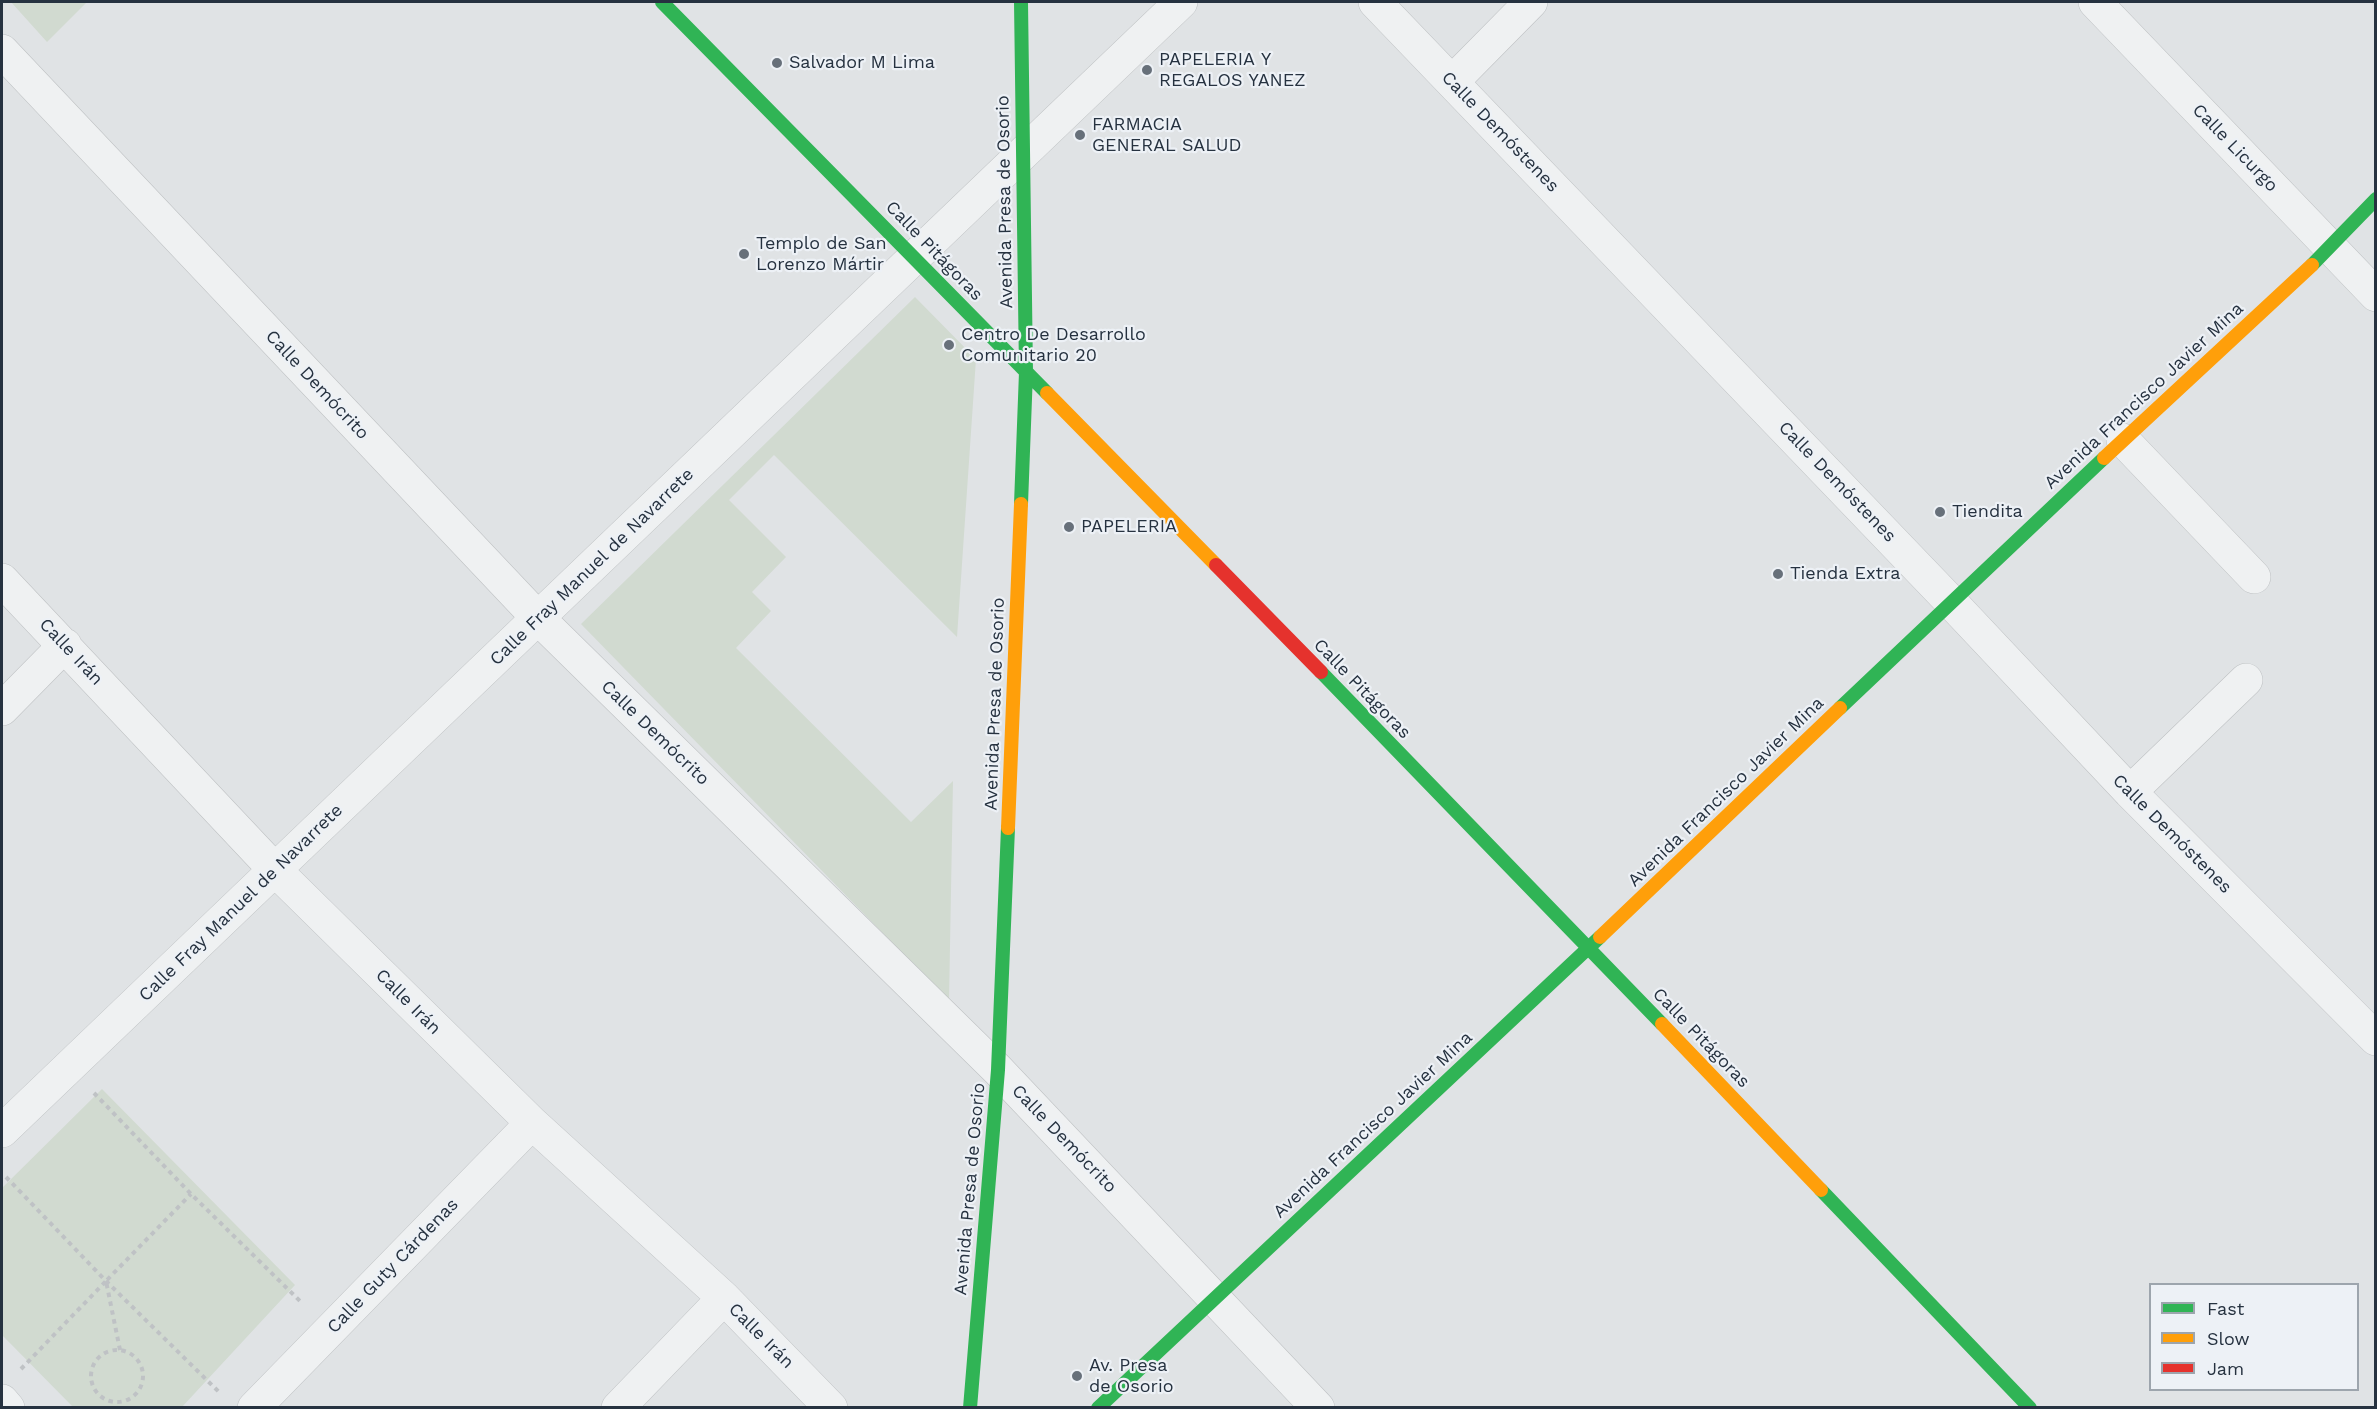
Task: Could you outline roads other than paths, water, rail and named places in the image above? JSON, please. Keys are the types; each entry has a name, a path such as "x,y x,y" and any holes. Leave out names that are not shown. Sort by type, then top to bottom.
{"street":[{"name":"Calle Pitágoras","path":"662,2 915,257 1589,947 2030,1407"},
{"name":"Avenida Presa de Osorio","path":"970,1407 998,1070 1026,372 1021,2"},
{"name":"Calle Fray Manuel de Navarrete","path":"2,1131 1181,2"},
{"name":"Calle Demóstenes","path":"1375,2 1951,602 2130,792 2376,1039"},
{"path":"1452,82 1531,2"},
{"name":"Calle Licurgo","path":"2095,2 2376,295"},
{"name":"Calle Demócrito","path":"2,51 538,618 998,1070 1318,1407"},
{"name":"Avenida Francisco Javier Mina","path":"1098,1407 1589,947 2123,440 2330,248 2376,199"},
{"path":"2123,440 2254,577"},
{"name":"Calle Irán","path":"2,580 275,870 532,1124 724,1298 831,1407"},
{"path":"2,709 65,645"},
{"path":"2130,792 2246,680"},
{"name":"Calle Guty Cárdenas","path":"241,1403 329,1331 532,1124"},
{"path":"618,1407 724,1298"},
{"path":"2,1401 8,1407"}],"place":[{"name":"Salvador M Lima","path":"777,63"},
{"name":"PAPELERIA Y REGALOS YANEZ","path":"1147,70"},
{"name":"FARMACIA GENERAL SALUD","path":"1080,135"},
{"name":"Templo de San Lorenzo Mártir","path":"744,254"},
{"name":"Centro De Desarrollo Comunitario 20","path":"949,345"},
{"name":"Tiendita","path":"1940,512"},
{"name":"PAPELERIA","path":"1069,527"},
{"name":"Tienda Extra","path":"1778,574"},
{"name":"Av. Presa de Osorio","path":"1077,1376"}]}
